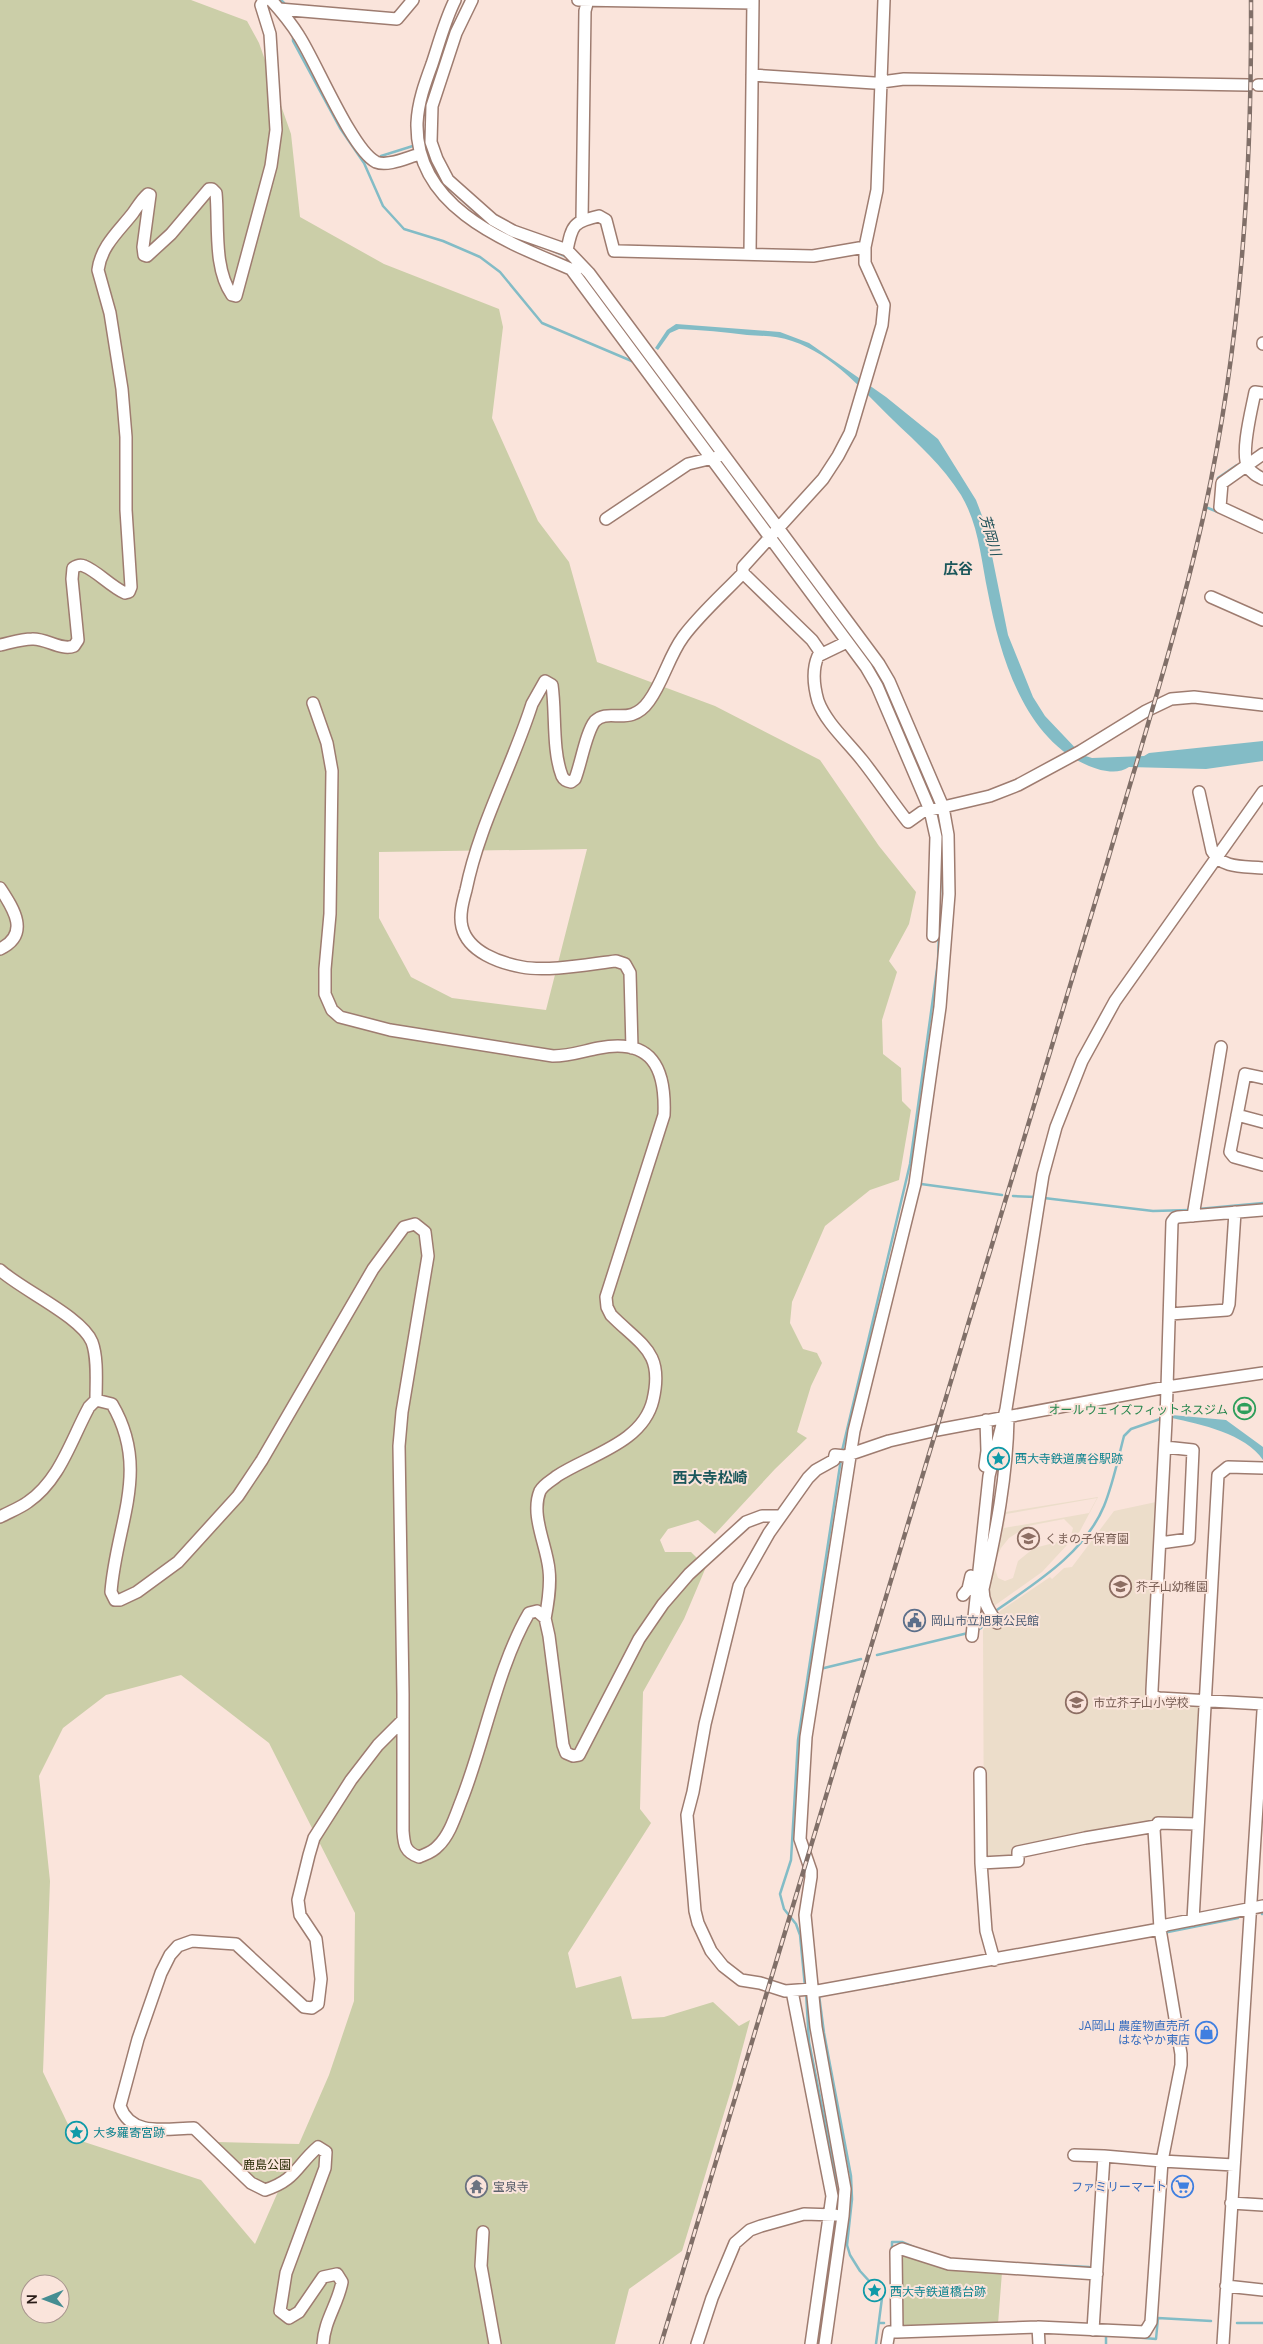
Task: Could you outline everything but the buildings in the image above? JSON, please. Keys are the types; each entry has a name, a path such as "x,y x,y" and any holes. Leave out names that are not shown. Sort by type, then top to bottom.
{"street":[{"path":"0,646 32,639 49,641 68,648 74,646 78,640 72,579 73,568 76,566 83,566 112,587 125,593 129,592 131,587 126,519 126,437 122,389 110,313 98,270 98,263 103,250 113,236 148,194 150,195 143,247 144,255 147,256 171,234 208,189 212,189 216,193 216,230 220,260 228,289 232,295 236,296 271,166 276,130 270,34 261,5 264,0"},
{"path":"271,0 299,36 356,142 369,157 377,162 384,163 419,148"},
{"path":"279,9 397,19 413,0"},
{"path":"455,0 422,94 417,122 419,148 438,188 484,229 508,243 577,269"},
{"path":"472,0 456,33 432,106 432,142 437,159 448,180 493,220 513,231 567,250"},
{"path":"582,220 584,0 753,2 750,253"},
{"path":"632,1048 631,980 625,964 616,961 537,969 522,967 481,952 466,936 462,926 462,908 470,869 532,704 545,681 552,685 558,760 562,777 566,781 571,782 575,779 591,729 596,721 603,717 628,717 638,713 649,701 682,637 743,573 745,563 774,534 823,478 838,456 850,433 884,315 882,298 865,264 864,247 877,190 884,0"},
{"path":"752,75 874,83 904,79 1256,85"},
{"path":"811,2344 841,2216 831,2191 805,1990 805,1915 811,1871 800,1839 806,1737 844,1456 915,1184 945,961 949,894 948,835 872,676 774,534 577,269 567,250 571,230 582,220 599,216 603,218 614,251 825,255 864,247"},
{"path":"1263,393 1255,392 1245,455 1247,466 1255,475 1263,479"},
{"path":"1263,454 1222,483 1220,507 1263,528"},
{"path":"606,518 688,464 717,456"},
{"path":"774,534 884,672 936,808 933,936"},
{"path":"743,573 812,640 821,653"},
{"path":"1211,597 1263,620"},
{"path":"848,642 821,653 815,663 814,686 818,702 908,822 922,812 1004,791 1081,751 1146,711 1171,699 1194,697 1263,704"},
{"path":"313,703 327,743 332,771 330,914 325,969 325,994 332,1010 340,1017 390,1030 553,1056 568,1056 613,1046 632,1048 648,1055 660,1071 665,1096 664,1115 606,1297 607,1307 654,1359 656,1385 650,1410 631,1434 614,1446 571,1467 544,1486 540,1492 538,1502 538,1520 549,1568 550,1583 545,1619 554,1666 559,1724 566,1753 573,1756 579,1755 639,1639 663,1604 689,1574 746,1522 762,1516 781,1516"},
{"path":"1199,792 1212,851 1216,858 1224,864 1263,868"},
{"path":"993,1616 983,1597 995,1536 1005,1465 1006,1417 1039,1198 1056,1127 1076,1076 1095,1036 1123,989 1263,792"},
{"path":"0,888 14,909 18,921 12,940 0,949"},
{"path":"1193,1212 1221,1047"},
{"path":"1263,1078 1245,1074 1230,1152 1234,1157 1263,1165"},
{"path":"1237,1115 1263,1122"},
{"path":"1263,1210 1193,1212 1175,1218 1172,1222 1168,1387 1152,1696 1263,1704"},
{"path":"1170,1314 1227,1310 1230,1304 1234,1212"},
{"path":"96,1400 112,1404 130,1455 131,1486 111,1592 114,1600 120,1600 137,1592 178,1562 238,1496 262,1460 373,1269 404,1226 415,1224 420,1226 425,1232 428,1241 428,1256 402,1412 399,1446 403,1831 405,1846 409,1854 419,1857 430,1853 440,1846 454,1820 521,1626 530,1613 537,1611 545,1619"},
{"path":"0,1270 62,1312 91,1340 94,1349 96,1400 89,1407 62,1463 47,1485 28,1502 0,1516"},
{"path":"1263,1373 1168,1387 986,1420 914,1435 844,1456 835,1455 834,1460 816,1470 781,1516 739,1586 705,1724 686,1828 695,1910 698,1922 711,1951 724,1966 741,1980 805,1990 1160,1932 1166,1925 1263,1906"},
{"path":"973,1632 989,1476 1006,1417"},
{"path":"963,1595 970,1583 987,1451 986,1420"},
{"path":"1160,1543 1189,1540 1192,1450 1165,1447"},
{"path":"1193,1920 1218,1475 1228,1466 1263,1468"},
{"path":"1223,2344 1263,1711"},
{"path":"323,2344 327,2320 339,2300 342,2282 337,2274 323,2277 299,2312 289,2318 280,2311 286,2273 325,2168 326,2152 318,2147 305,2158 295,2173 281,2184 265,2190 252,2183 194,2128 142,2129 132,2124 124,2116 120,2106 138,2039 161,1973 170,1955 178,1946 192,1941 236,1944 304,2007 312,2008 318,2004 321,1979 316,1939 300,1915 298,1900 308,1855 314,1838 351,1780 378,1745 402,1721"},
{"path":"980,1773 981,1863 986,1931 994,1960"},
{"path":"981,1863 1018,1862 1018,1852 1156,1826 1158,1823 1198,1824"},
{"path":"887,2344 889,2332 1038,2327 1145,2332 1151,2322 1162,2161 1181,2065 1181,2054 1160,1932 1154,1829 1156,1826"},
{"path":"805,1990 816,2027 844,2177 825,2344"},
{"path":"1074,2155 1234,2165"},
{"path":"1093,2330 1104,2156"},
{"path":"1231,2203 1263,2205"},
{"path":"697,2344 712,2298 735,2243 750,2230 804,2214 841,2216"},
{"path":"483,2232 481,2266 495,2344"},
{"path":"897,2332 896,2252 902,2249 949,2264 1097,2274"},
{"path":"1226,2286 1263,2290"},
{"path":"1038,2327 1039,2344"},
{"path":"1112,2344 1113,2332"}],"shaded area":[{"path":"1098,1497 1080,1531 1042,1572 994,1606 989,1596 989,1590 1005,1512","holes":["1097,1498 1089,1513 1004,1528 1006,1514","1064,1519 1073,1528 1070,1539 1034,1548 1018,1561 1013,1578 1005,1581 998,1578 995,1569 996,1559 1001,1548 1009,1538 1028,1526"]},
{"name":"市立芥子山小学校","path":"1156,1502 1147,1700 1197,1704 1200,1708 1194,1814 1189,1819 1157,1817 1146,1824 1074,1837 1015,1859 984,1860 983,1630 989,1620 1003,1609 1050,1577 1052,1579 1064,1568 1072,1567 1114,1511"}],"green space":[{"name":"鹿島公園","path":"0,0 191,0 247,21 259,43 291,134 300,217 384,264 499,309 503,327 492,418 538,521 569,562 597,662 715,706 820,760 879,846 916,892 909,924 889,961 897,972 882,1020 883,1054 901,1068 902,1101 911,1110 899,1180 870,1190 825,1226 792,1302 790,1323 803,1349 817,1353 822,1363 811,1386 797,1432 807,1438 775,1469 715,1534 698,1520 668,1529 660,1540 665,1552 691,1552 706,1567 684,1619 643,1692 640,1809 651,1823 568,1953 576,1988 621,1976 632,2019 664,2017 713,2002 739,2026 750,2020 732,2087 682,2251 629,2289 615,2344 0,2344","holes":["587,849 546,1010 452,998 411,977 379,918 379,852","181,1675 269,1743 355,1913 354,2001 329,2075 299,2144 217,2142 250,2179 267,2185 284,2178 255,2244 201,2180 75,2139 43,2072 50,1881 39,1776 63,1728 106,1695"]},
{"path":"905,2253 1002,2272 998,2324 907,2328 901,2323 901,2258"}],"water":[{"path":"676,324 780,332 809,343 886,397 938,439 976,500 986,526 1008,635 1033,697 1045,716 1082,755 1092,758 1144,756 1149,753 1263,741 1263,761 1206,769 1129,767 1120,771 1109,771 1089,766 1066,753 1047,736 1032,716 1019,693 1008,668 993,617 979,543 972,518 954,484 938,465 847,374 807,347 776,337 679,329 670,333 658,350 655,348 667,330"},
{"path":"1172,1415 1226,1420 1263,1447 1263,1460 1246,1443 1234,1437 1196,1423 1172,1418"}],"waterway":[{"path":"281,0 284,3"},
{"path":"457,19 466,0"},
{"path":"293,37 293,41 340,128 364,163 366,161"},
{"path":"426,126 427,112"},
{"path":"381,156 416,145"},
{"path":"364,163 383,206 404,229 443,241 480,257 500,272 542,323 634,362"},
{"path":"450,189 472,209"},
{"path":"549,249 567,257"},
{"path":"646,361 716,455"},
{"path":"1217,489 1218,478 1237,465"},
{"path":"1208,508 1218,512"},
{"path":"839,622 878,673 932,802"},
{"path":"842,1451 910,1164 938,962 941,862"},
{"path":"921,1184 1002,1195"},
{"path":"1013,1196 1036,1197"},
{"path":"1044,1198 1153,1211 1190,1210"},
{"path":"1198,1209 1263,1203"},
{"path":"994,1612 1041,1579 1084,1539 1104,1506 1113,1480 1124,1436 1131,1429 1163,1418"},
{"path":"805,1987 800,1935 796,1924 784,1909 780,1894 791,1860 798,1740 841,1459"},
{"path":"976,1631 981,1628 989,1615"},
{"path":"877,1655 968,1633"},
{"path":"820,1669 861,1659"},
{"path":"1163,1933 1238,1918"},
{"path":"883,1985 952,1972"},
{"path":"806,1993 809,2042 836,2177 837,2212"},
{"path":"819,1995 824,2033 851,2176 852,2199 847,2245 850,2255 860,2271 881,2294 882,2298 876,2344"},
{"path":"817,2344 837,2217"},
{"path":"892,2251 892,2242 902,2242 916,2248"},
{"path":"1029,2264 1089,2267"},
{"path":"1120,2336 1156,2339 1158,2318 1211,2321"},
{"path":"879,2323 884,2323"},
{"path":"1237,2323 1263,2323"},
{"path":"1103,2335 1106,2336 1106,2344"}],"railway":[{"path":"661,2344 1107,863 1182,605 1216,454 1235,325 1246,195 1251,65 1251,0"}],"place":[{"name":"オールウェイズフィットネスジム","path":"1244,1409"},
{"name":"西大寺鉄道廣谷駅跡","path":"999,1458"},
{"name":"くまの子保育園","path":"1029,1538"},
{"name":"芥子山幼稚園","path":"1120,1586"},
{"name":"岡山市立旭東公民館","path":"915,1620"},
{"name":"市立芥子山小学校","path":"1077,1702"},
{"name":"JA岡山 農産物直売所 はなやか東店","path":"1206,2032"},
{"name":"大多羅寄宮跡","path":"77,2132"},
{"name":"宝泉寺","path":"477,2186"},
{"name":"ファミリーマート","path":"1183,2186"},
{"name":"西大寺鉄道橋台跡","path":"874,2291"}],"district":[{"name":"広谷","path":"958,568"},
{"name":"西大寺松崎","path":"710,1477"}],"water label":[{"name":"芳岡川","path":"991,535"}]}
